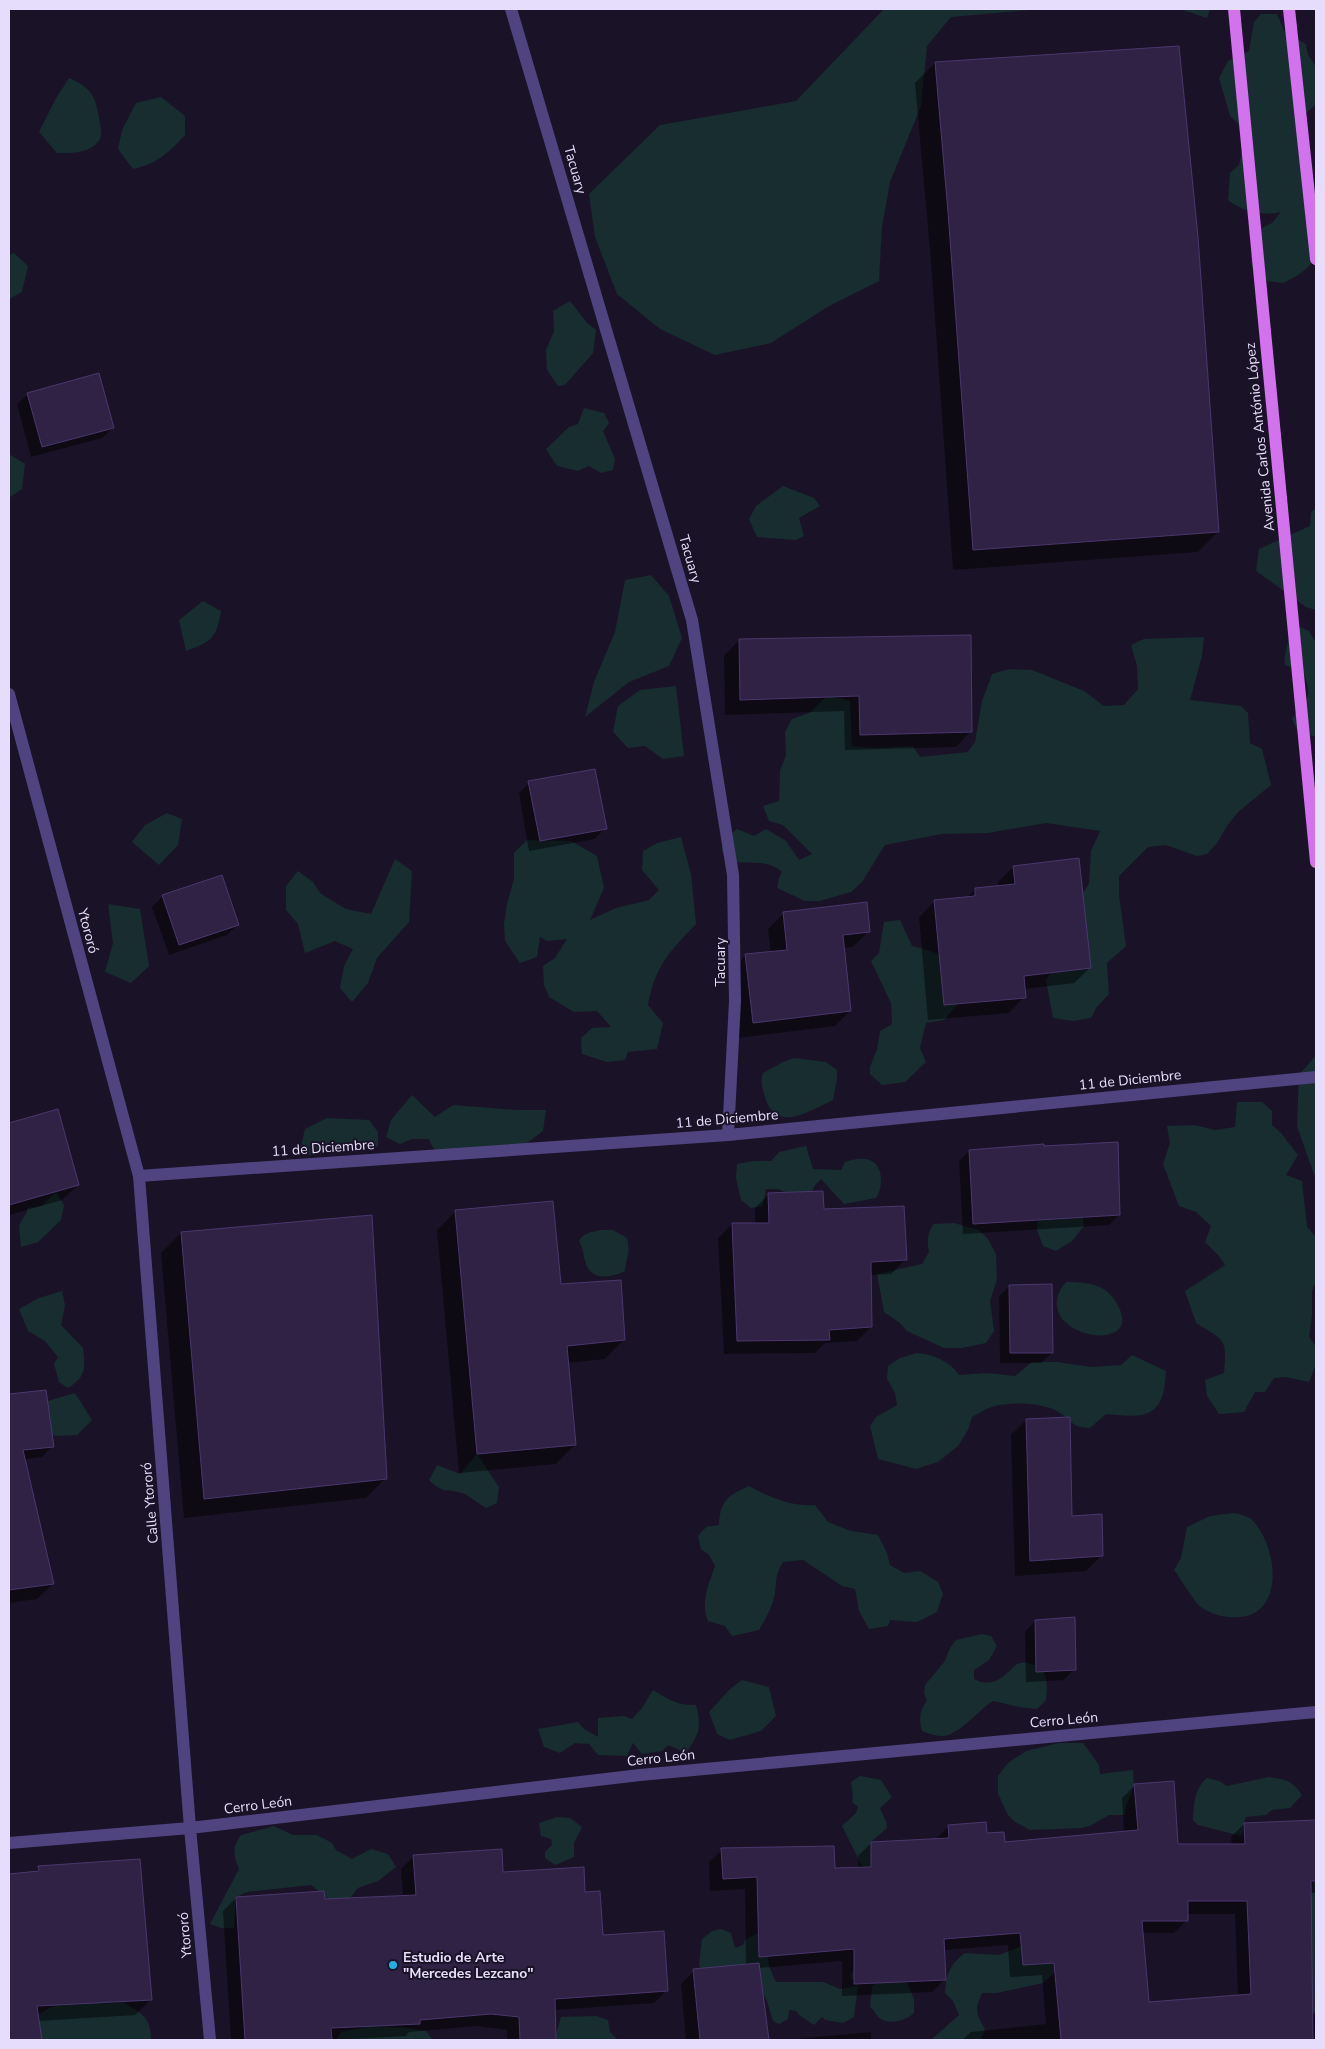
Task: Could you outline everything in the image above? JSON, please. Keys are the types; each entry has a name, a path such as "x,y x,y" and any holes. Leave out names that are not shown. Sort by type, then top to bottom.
{"main road":[{"name":"Avenida Carlos António López","path":"1234,9 1316,862"},
{"path":"1289,9 1316,259"}],"street":[{"name":"Tacuary","path":"511,9 692,620 733,875 735,1001 728,1135"},
{"name":"Ytororó","path":"9,694 139,1176"},
{"name":"11 de Diciembre","path":"139,1176 728,1135 1316,1077"},
{"name":"Calle Ytororó","path":"139,1176 190,1828"},
{"name":"Cerro León","path":"9,1843 190,1828 640,1775 1316,1712"},
{"name":"Ytororó","path":"190,1828 210,2040"}],"green space":[{"path":"884,9 1040,9 951,17 927,46 921,106 890,182 882,227 879,281 829,306 771,343 715,355 660,329 617,294 595,237 589,194 660,125 796,101"},
{"path":"1180,9 1210,9 1207,18"},
{"path":"1261,14 1277,14 1285,33 1306,44 1308,55 1316,67 1316,104 1302,117 1309,136 1306,154 1310,199 1305,216 1314,239 1315,256 1305,270 1283,283 1263,279 1257,275 1251,263 1253,243 1257,230 1272,223 1281,212 1253,212 1240,208 1228,200 1230,173 1239,165 1246,131 1230,116 1219,78 1228,61 1249,51 1254,22"},
{"path":"69,78 84,86 92,95 97,107 101,136 94,146 84,151 57,153 39,132 55,100"},
{"path":"161,97 185,116 185,135 162,157 150,164 133,169 118,149 122,130 136,103"},
{"path":"14,253 28,266 22,292 9,299 9,255"},
{"path":"570,301 587,323 596,330 593,353 565,385 558,386 547,370 546,350 554,331 553,311"},
{"path":"584,408 604,413 609,423 603,431 615,459 613,470 601,473 589,466 578,471 557,466 546,449 569,427 578,424"},
{"path":"9,454 25,464 22,489 9,498"},
{"path":"783,486 814,498 820,506 799,518 804,536 796,540 757,537 749,519 756,506"},
{"path":"1316,508 1316,610 1306,607 1256,571 1259,549 1310,526 1311,512"},
{"path":"651,575 669,596 682,638 669,666 629,682 585,717 594,682 615,632 625,580"},
{"path":"203,601 221,611 215,633 207,642 186,651 179,620"},
{"path":"1300,627 1309,631 1314,640 1316,640 1316,737 1298,732 1292,719 1305,702 1308,693 1303,671 1285,665 1285,653 1291,629"},
{"path":"1204,637 1202,656 1190,700 1241,706 1248,713 1250,743 1262,749 1271,785 1238,812 1217,843 1207,854 1197,856 1166,845 1148,847 1119,876 1119,895 1126,946 1107,963 1109,994 1096,1008 1091,1018 1073,1021 1053,1018 1046,980 1056,963 1069,913 1089,884 1091,851 1100,831 1046,823 988,833 941,834 885,845 862,882 851,892 820,901 805,901 777,888 782,872 776,868 763,863 728,861 722,851 722,841 737,829 754,836 766,829 786,841 799,860 812,854 783,825 769,821 763,806 779,801 780,771 786,755 785,732 792,719 809,713 828,695 850,701 852,746 874,748 913,746 920,757 968,752 975,742 982,701 992,674 1009,669 1032,670 1084,691 1104,706 1124,705 1138,689 1137,666 1131,645 1144,639"},
{"path":"676,686 684,756 663,759 645,746 628,748 613,732 618,706 640,690"},
{"path":"167,813 182,819 178,845 159,865 132,842 145,825"},
{"path":"681,837 691,874 696,924 671,951 659,969 651,991 648,1005 663,1023 657,1049 628,1052 625,1060 607,1062 582,1054 581,1038 592,1028 611,1027 597,1011 574,1012 549,997 544,985 543,966 555,958 567,939 547,941 540,937 537,957 520,963 505,941 504,924 514,879 514,853 527,840 571,841 597,856 604,888 590,920 616,908 649,900 659,890 642,870 643,851 657,843"},
{"path":"395,859 412,871 409,922 377,958 368,983 352,1002 340,988 344,966 353,949 335,941 305,953 298,924 286,910 286,886 298,871 313,882 321,894 346,909 371,914"},
{"path":"108,904 140,909 149,966 131,983 105,972 113,943"},
{"path":"900,920 912,946 937,954 949,963 955,979 958,1004 944,1020 926,1023 920,1048 926,1062 905,1082 882,1085 870,1074 870,1067 877,1049 880,1031 892,1024 891,1003 871,961 879,953 884,922"},
{"path":"1316,1055 1316,1180 1297,1126 1299,1075"},
{"path":"794,1058 826,1062 837,1070 837,1079 833,1100 805,1113 786,1117 778,1115 771,1110 763,1090 762,1077 763,1073"},
{"path":"412,1095 435,1117 453,1105 517,1110 546,1110 543,1131 524,1145 444,1160 432,1146 429,1139 412,1139 400,1144 386,1137 391,1120"},
{"path":"1237,1102 1262,1102 1272,1111 1272,1125 1281,1133 1298,1155 1286,1175 1302,1181 1307,1227 1316,1237 1316,1281 1312,1291 1312,1315 1309,1337 1316,1347 1316,1364 1309,1382 1286,1377 1274,1378 1265,1392 1255,1392 1244,1412 1219,1414 1207,1396 1205,1380 1224,1373 1224,1347 1222,1342 1213,1333 1196,1323 1185,1291 1225,1265 1205,1242 1211,1226 1196,1212 1179,1206 1163,1164 1170,1143 1167,1126 1194,1125 1215,1130 1235,1127"},
{"path":"327,1118 369,1120 378,1132 378,1146 356,1151 307,1155 300,1150 305,1129"},
{"path":"806,1146 813,1169 841,1170 845,1162 855,1159 865,1159 876,1164 881,1175 881,1181 876,1198 844,1204 821,1179 815,1185 810,1196 794,1196 778,1189 766,1189 763,1206 751,1208 741,1200 736,1178 737,1164 753,1161 771,1161 779,1152"},
{"path":"56,1192 64,1205 61,1220 38,1242 21,1247 19,1225 27,1212 27,1208 41,1206"},
{"path":"1082,1210 1084,1226 1072,1241 1056,1251 1043,1246 1037,1230 1039,1212"},
{"path":"954,1223 979,1230 988,1239 996,1254 997,1280 990,1301 994,1331 986,1343 962,1348 944,1348 907,1331 900,1323 884,1312 877,1274 922,1264 929,1252 928,1238 934,1224"},
{"path":"613,1230 627,1238 628,1252 625,1271 602,1276 596,1275 588,1268 579,1241 590,1232"},
{"path":"1066,1282 1080,1282 1093,1285 1110,1294 1122,1318 1118,1330 1105,1335 1089,1334 1072,1327 1060,1316 1057,1301"},
{"path":"62,1291 65,1305 61,1325 83,1348 84,1361 82,1375 79,1380 68,1388 59,1382 54,1364 58,1357 45,1341 28,1331 19,1309 39,1298"},
{"path":"917,1353 941,1359 959,1375 987,1373 1015,1376 1032,1362 1057,1362 1091,1367 1121,1365 1132,1355 1166,1371 1165,1385 1161,1399 1151,1411 1137,1416 1106,1414 1090,1428 1075,1425 1057,1411 1033,1404 1005,1404 989,1408 972,1417 968,1430 958,1446 938,1462 916,1469 878,1459 870,1426 876,1417 897,1405 895,1393 887,1379 888,1366 900,1358"},
{"path":"75,1393 92,1420 77,1435 56,1436 46,1431 38,1404"},
{"path":"477,1454 499,1487 497,1503 486,1508 464,1494 441,1489 429,1480 437,1465 460,1474"},
{"path":"749,1486 781,1500 815,1505 828,1522 851,1531 878,1535 887,1553 890,1565 904,1573 920,1571 938,1582 943,1594 937,1612 917,1622 890,1620 888,1626 869,1629 859,1611 855,1589 842,1586 803,1560 783,1562 780,1566 773,1603 759,1630 732,1636 725,1626 708,1621 705,1600 715,1566 709,1555 701,1549 698,1536 706,1527 719,1525 721,1510 726,1500"},
{"path":"1234,1513 1251,1519 1261,1531 1268,1547 1272,1564 1272,1581 1269,1596 1261,1608 1248,1616 1226,1617 1211,1613 1201,1607 1174,1570 1181,1558 1187,1527 1210,1516"},
{"path":"982,1634 991,1636 997,1646 989,1660 974,1670 974,1679 992,1682 1001,1678 1017,1664 1030,1663 1041,1670 1046,1678 1046,1700 1037,1709 993,1701 961,1728 948,1735 936,1736 922,1731 920,1715 927,1701 924,1693 925,1685 945,1661 950,1648 956,1640"},
{"path":"742,1680 769,1687 776,1716 761,1731 730,1740 717,1734 709,1712 730,1689"},
{"path":"653,1690 678,1703 696,1705 699,1720 698,1730 694,1741 686,1753 668,1745 662,1751 642,1754 633,1743 627,1756 598,1755 589,1744 575,1743 560,1753 544,1747 538,1729 578,1722 584,1729 598,1737 598,1718 624,1716 632,1719 642,1708"},
{"path":"1059,1743 1083,1743 1099,1765 1100,1774 1133,1770 1134,1786 1125,1809 1125,1815 1109,1815 1090,1826 1081,1828 1030,1830 1015,1822 1008,1815 998,1794 998,1776 1008,1763 1026,1751"},
{"path":"860,1776 881,1780 892,1797 880,1808 887,1828 871,1842 872,1895 865,1982 851,1979 851,1975 858,1962 868,1878 842,1826 856,1813 858,1807 852,1802 851,1782"},
{"path":"1269,1777 1288,1782 1302,1795 1290,1808 1272,1810 1266,1815 1246,1817 1241,1836 1198,1825 1193,1820 1197,1792 1207,1778 1219,1781 1227,1786"},
{"path":"557,1817 570,1818 582,1827 574,1843 574,1857 555,1865 545,1858 545,1852 552,1845 551,1839 541,1836 539,1823"},
{"path":"274,1826 293,1835 317,1835 332,1843 336,1850 352,1859 371,1849 388,1854 396,1867 378,1881 358,1888 347,1902 330,1931 328,1899 311,1885 247,1892 236,1897 234,1928 221,1928 210,1924 239,1869 234,1852 241,1835"},
{"path":"1314,1876 1316,1876 1316,2014 1310,2009 1305,1982 1312,1975 1310,1909"},
{"path":"721,1929 731,1933 735,1948 743,1945 745,1940 759,1932 767,1948 769,1966 776,1982 823,1982 840,1989 858,1986 854,2017 843,2023 825,2020 822,2017 814,2025 796,2011 789,2010 788,2019 779,2024 773,2021 763,1992 759,1963 700,1969 702,1939 712,1931"},
{"path":"1039,1939 1069,1960 1043,1983 997,1993 982,1993 977,2008 978,2015 985,2029 981,2040 931,2040 959,2015 953,2001 945,1993 946,1980 952,1965 960,1957 965,1953 999,1955"},
{"path":"878,1982 907,1982 914,1999 914,2013 903,2020 894,2022 885,2021 880,2018 870,2007 872,1986"},
{"path":"59,1997 106,2004 122,2002 144,2016 149,2025 151,2040 45,2040 39,2037 38,2015 53,2006"},
{"path":"596,2016 608,2020 610,2032 618,2040 556,2040 561,2017"},
{"path":"371,2026 426,2031 433,2040 337,2040 341,2032"}],"building":[{"path":"1179,46 1198,237 1219,532 973,550 935,62"},
{"path":"99,373 114,428 42,447 27,393"},
{"path":"971,635 972,732 860,735 859,696 740,700 739,639"},
{"path":"595,769 607,829 540,841 528,781"},
{"path":"1079,858 1091,968 1024,976 1026,998 944,1005 934,900 975,896 975,888 1015,884 1013,866"},
{"path":"222,875 239,925 179,945 162,895"},
{"path":"867,902 870,932 843,935 851,1011 753,1023 745,954 787,950 783,912"},
{"path":"58,1109 79,1185 9,1205 9,1123"},
{"path":"1118,1142 1120,1215 973,1224 969,1150 1044,1144 1044,1146"},
{"path":"823,1191 824,1209 904,1206 907,1260 871,1262 872,1327 829,1330 830,1340 737,1341 732,1223 769,1223 768,1193"},
{"path":"553,1201 561,1284 621,1280 625,1340 567,1346 576,1445 477,1454 455,1210"},
{"path":"372,1215 387,1479 204,1499 181,1232"},
{"path":"1052,1284 1053,1353 1010,1353 1009,1285"},
{"path":"46,1390 54,1447 23,1450 54,1584 9,1590 9,1394"},
{"path":"1070,1417 1072,1516 1102,1514 1103,1556 1030,1561 1026,1419"},
{"path":"1075,1617 1076,1670 1036,1672 1035,1620"},
{"path":"1174,1781 1178,1844 1245,1844 1244,1823 1316,1820 1316,1881 1311,1881 1313,2040 1061,2040 1054,1963 1023,1965 1020,1933 944,1939 946,1980 854,1984 854,1949 759,1957 757,1877 723,1879 721,1848 834,1846 835,1868 871,1867 871,1842 949,1838 948,1825 986,1822 987,1833 1004,1832 1005,1842 1138,1830 1134,1784","holes":["1188,1901 1247,1901 1251,1994 1149,2002 1142,1921 1188,1921"]},
{"path":"502,1849 503,1872 584,1867 585,1892 600,1891 603,1935 664,1931 668,1991 555,1999 556,2040 520,2040 519,2017 491,2014 420,2020 420,2024 331,2028 332,2040 245,2040 236,1897 324,1891 325,1899 416,1895 413,1855"},
{"path":"140,1859 152,2000 37,2006 42,2040 9,2040 9,1874 39,1871 38,1866"},
{"path":"759,1963 769,2040 700,2040 693,1969"}],"place":[{"name":"Estudio de Arte \"Mercedes Lezcano\"","path":"393,1965"}]}
